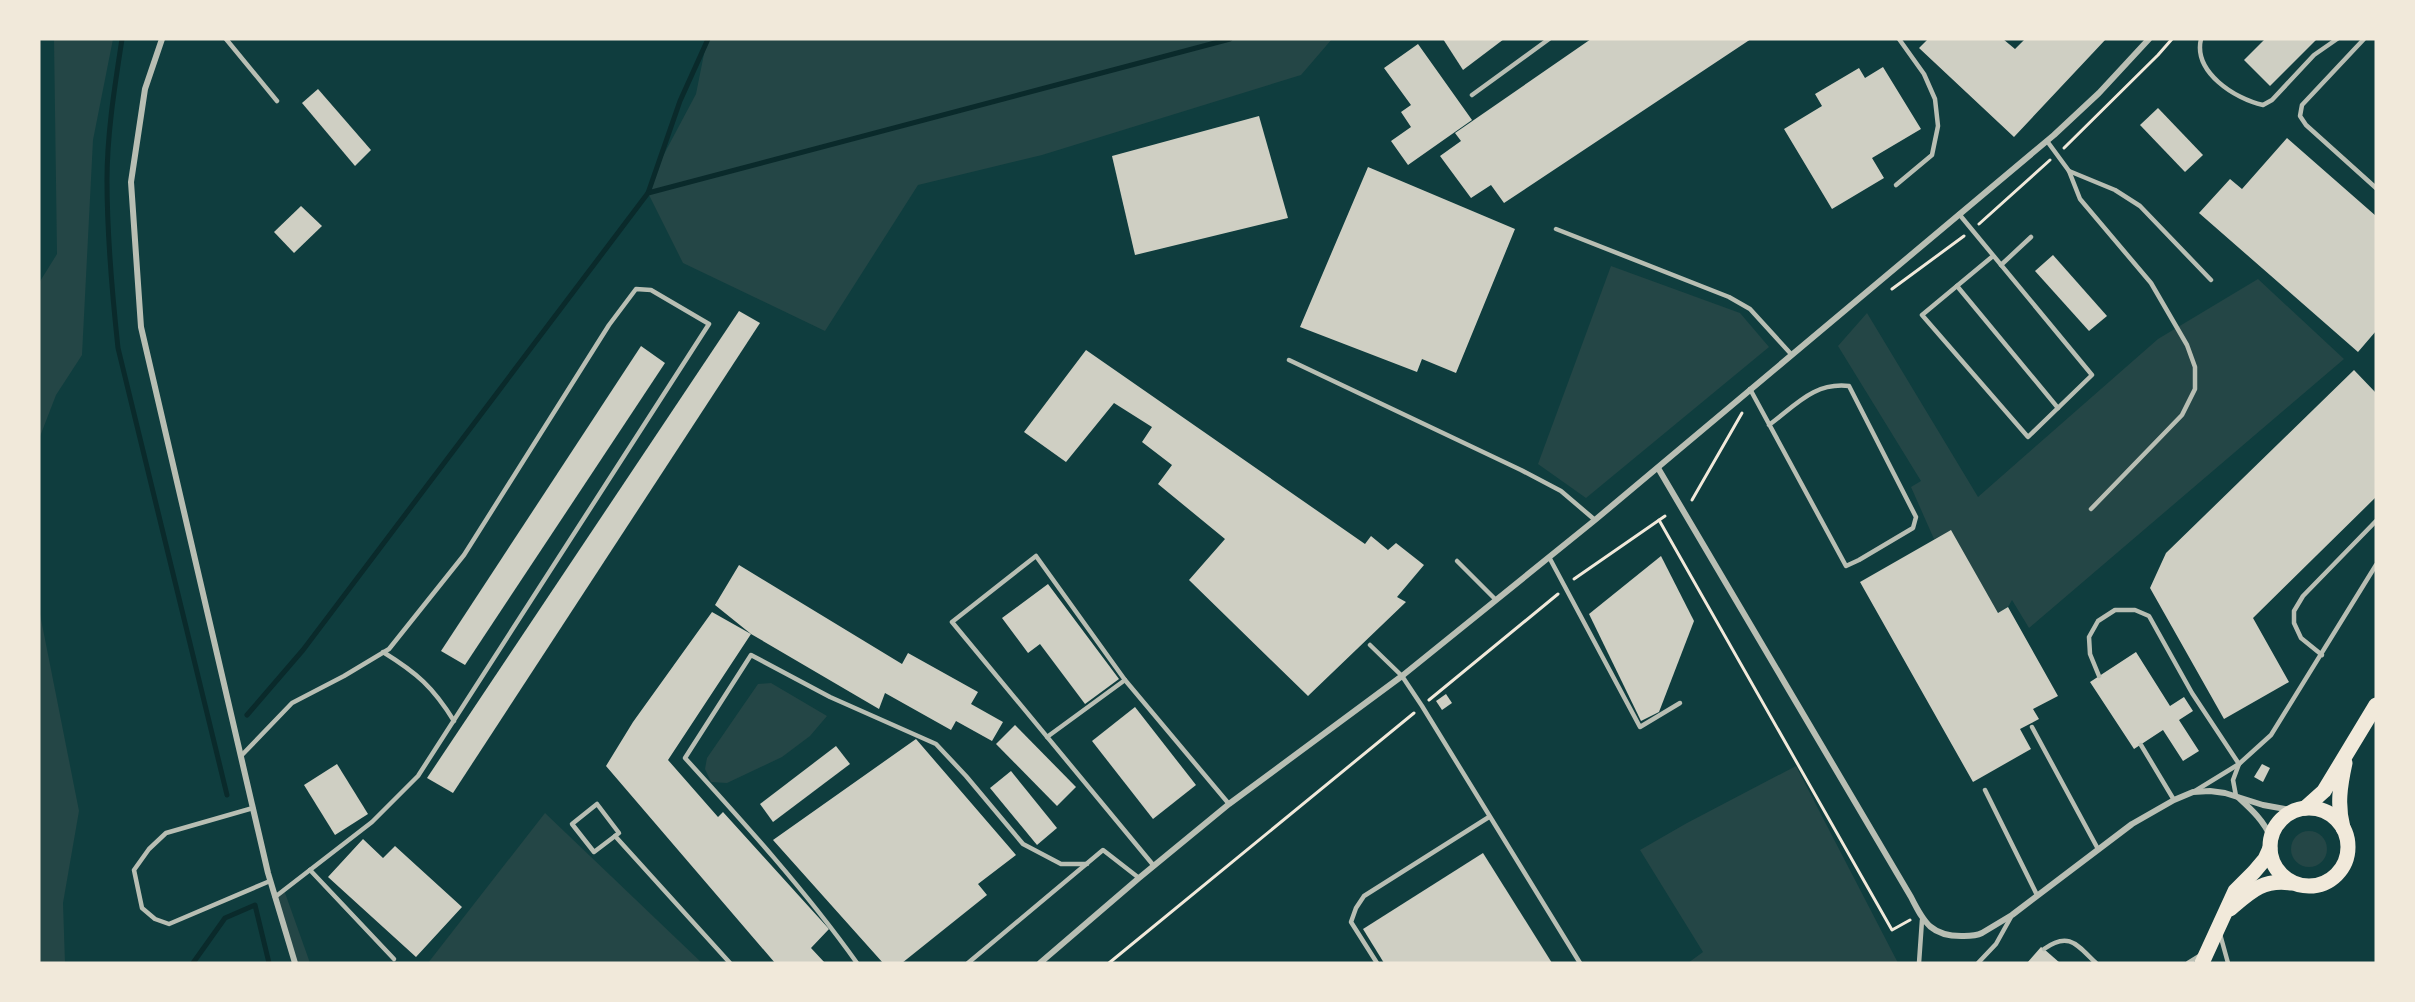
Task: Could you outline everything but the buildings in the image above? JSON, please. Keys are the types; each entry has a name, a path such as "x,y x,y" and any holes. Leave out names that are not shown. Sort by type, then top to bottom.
{"main road":[{"path":"2202,963 2228,911 2235,891 2265,859 2276,826 2285,817 2301,809 2324,791 2376,705"},
{"path":"2228,911 2248,893 2262,885 2276,881 2316,886 2328,882 2345,864 2348,840 2338,812 2347,754"},
{"path":"2301,809 2327,813 2343,828"},
{"path":"2270,843 2276,868 2292,882"}],"street":[{"path":"162,39 145,89 131,182 141,327 270,881 295,963"},
{"path":"1040,963 1229,804 1402,676 1658,468 1750,388 2047,141 2099,93 2149,39"},
{"path":"1658,468 1911,897 1922,920 1936,932 1954,936 1978,935 2012,915 2132,824 2193,792 2236,796 2263,805 2301,809"},
{"path":"2236,796 2256,814 2266,827 2270,843"}],"lane":[{"path":"226,39 277,101"},
{"path":"1472,95 1549,39"},
{"path":"1896,185 1932,155 1938,126 1935,99 1924,74 1899,39"},
{"path":"2200,39 2199,53 2221,86 2239,98 2263,105 2272,100 2314,55 2337,39"},
{"path":"2364,39 2302,105 2300,116 2306,126 2376,188"},
{"path":"2047,141 2068,171 2080,199 2151,283 2187,345 2195,367 2195,389 2182,415 2091,509"},
{"path":"2068,171 2115,190 2140,206 2211,280"},
{"path":"1959,214 2092,375 2028,437 1922,315 1993,256"},
{"path":"1556,229 1729,297 1750,309 1791,354"},
{"path":"2001,266 2031,237"},
{"path":"1957,286 2058,408"},
{"path":"241,756 291,703 344,676 389,649 464,555 609,325 636,290 651,290 709,324 418,777 372,822 275,897"},
{"path":"1289,360 1521,470 1561,491 1595,520"},
{"path":"1750,388 1769,425 1846,566 1913,528 1916,517 1849,386 1834,385 1819,388 1769,425"},
{"path":"2322,655 2301,638 2294,623 2294,611 2303,596 2376,521"},
{"path":"1154,866 952,622 1036,556 1125,680 1229,804"},
{"path":"1549,557 1640,727 1680,703"},
{"path":"1457,561 1496,600"},
{"path":"2193,792 2239,764 2271,735 2376,565"},
{"path":"2099,676 2091,654 2089,637 2098,621 2115,610 2135,610 2149,616 2192,693 2239,764"},
{"path":"1370,645 1402,676 1580,963"},
{"path":"383,652 408,668 437,694 454,721"},
{"path":"857,963 829,923 685,758 751,655 830,697 936,744 1023,844 1061,864 1087,864"},
{"path":"1047,737 1125,680"},
{"path":"2032,727 2098,849"},
{"path":"2141,745 2174,800"},
{"path":"2236,796 2233,780 2239,764"},
{"path":"1985,790 2037,895"},
{"path":"597,804 619,833 615,836 594,852 572,824 597,804"},
{"path":"253,808 166,833 149,849 134,870 142,908 155,919 169,924 270,881"},
{"path":"1377,963 1351,922 1364,896 1489,817"},
{"path":"615,836 730,963"},
{"path":"968,963 1103,850 1139,878"},
{"path":"310,870 394,959"},
{"path":"1978,963 1995,944 2012,915"},
{"path":"1919,963 1922,920"},
{"path":"2218,928 2228,963"},
{"path":"2044,949 2064,939 2075,942 2096,963"},
{"path":"2188,963 2209,948"}],"path":[{"path":"1885,294 1972,230 2056,154 2158,56 2172,39"},
{"path":"1692,500 1748,404 1755,398"},
{"path":"1428,701 1578,576 1665,516"},
{"path":"1659,520 1892,930 1910,920"},
{"path":"1109,963 1414,713"}],"shaded area":[{"path":"54,39 113,39 93,140 82,355 56,395 39,439 39,283 57,254"},
{"path":"707,39 1332,39 1301,75 1042,155 918,185 825,331 683,263 648,193 654,173 696,94"},
{"path":"1611,266 1740,313 1769,347 1586,498 1538,464"},
{"path":"2258,279 2344,359 2029,628 2012,600 2008,607 1998,613 1951,531 1934,539 1911,487 1921,481 1838,346 1867,313 1978,497 2158,339"},
{"path":"39,609 79,811 63,903 65,963 39,963"},
{"path":"771,683 827,716 810,736 782,757 727,783 711,782 705,769 707,758 758,684"},
{"path":"1796,766 1898,963 1688,963 1703,952 1640,850"},
{"path":"545,813 702,963 428,963"},
{"path":"2309,831 2322,836 2327,849 2322,862 2309,867 2296,862 2291,849 2296,836"},
{"path":"284,890 310,963 295,963 275,897"}],"waterway":[{"path":"122,39 107,162 110,264 118,348 227,795"},
{"path":"648,193 680,101 708,39"},
{"path":"247,715 303,650 648,193 1230,39"},
{"path":"193,963 225,918 255,905 269,963"}]}
